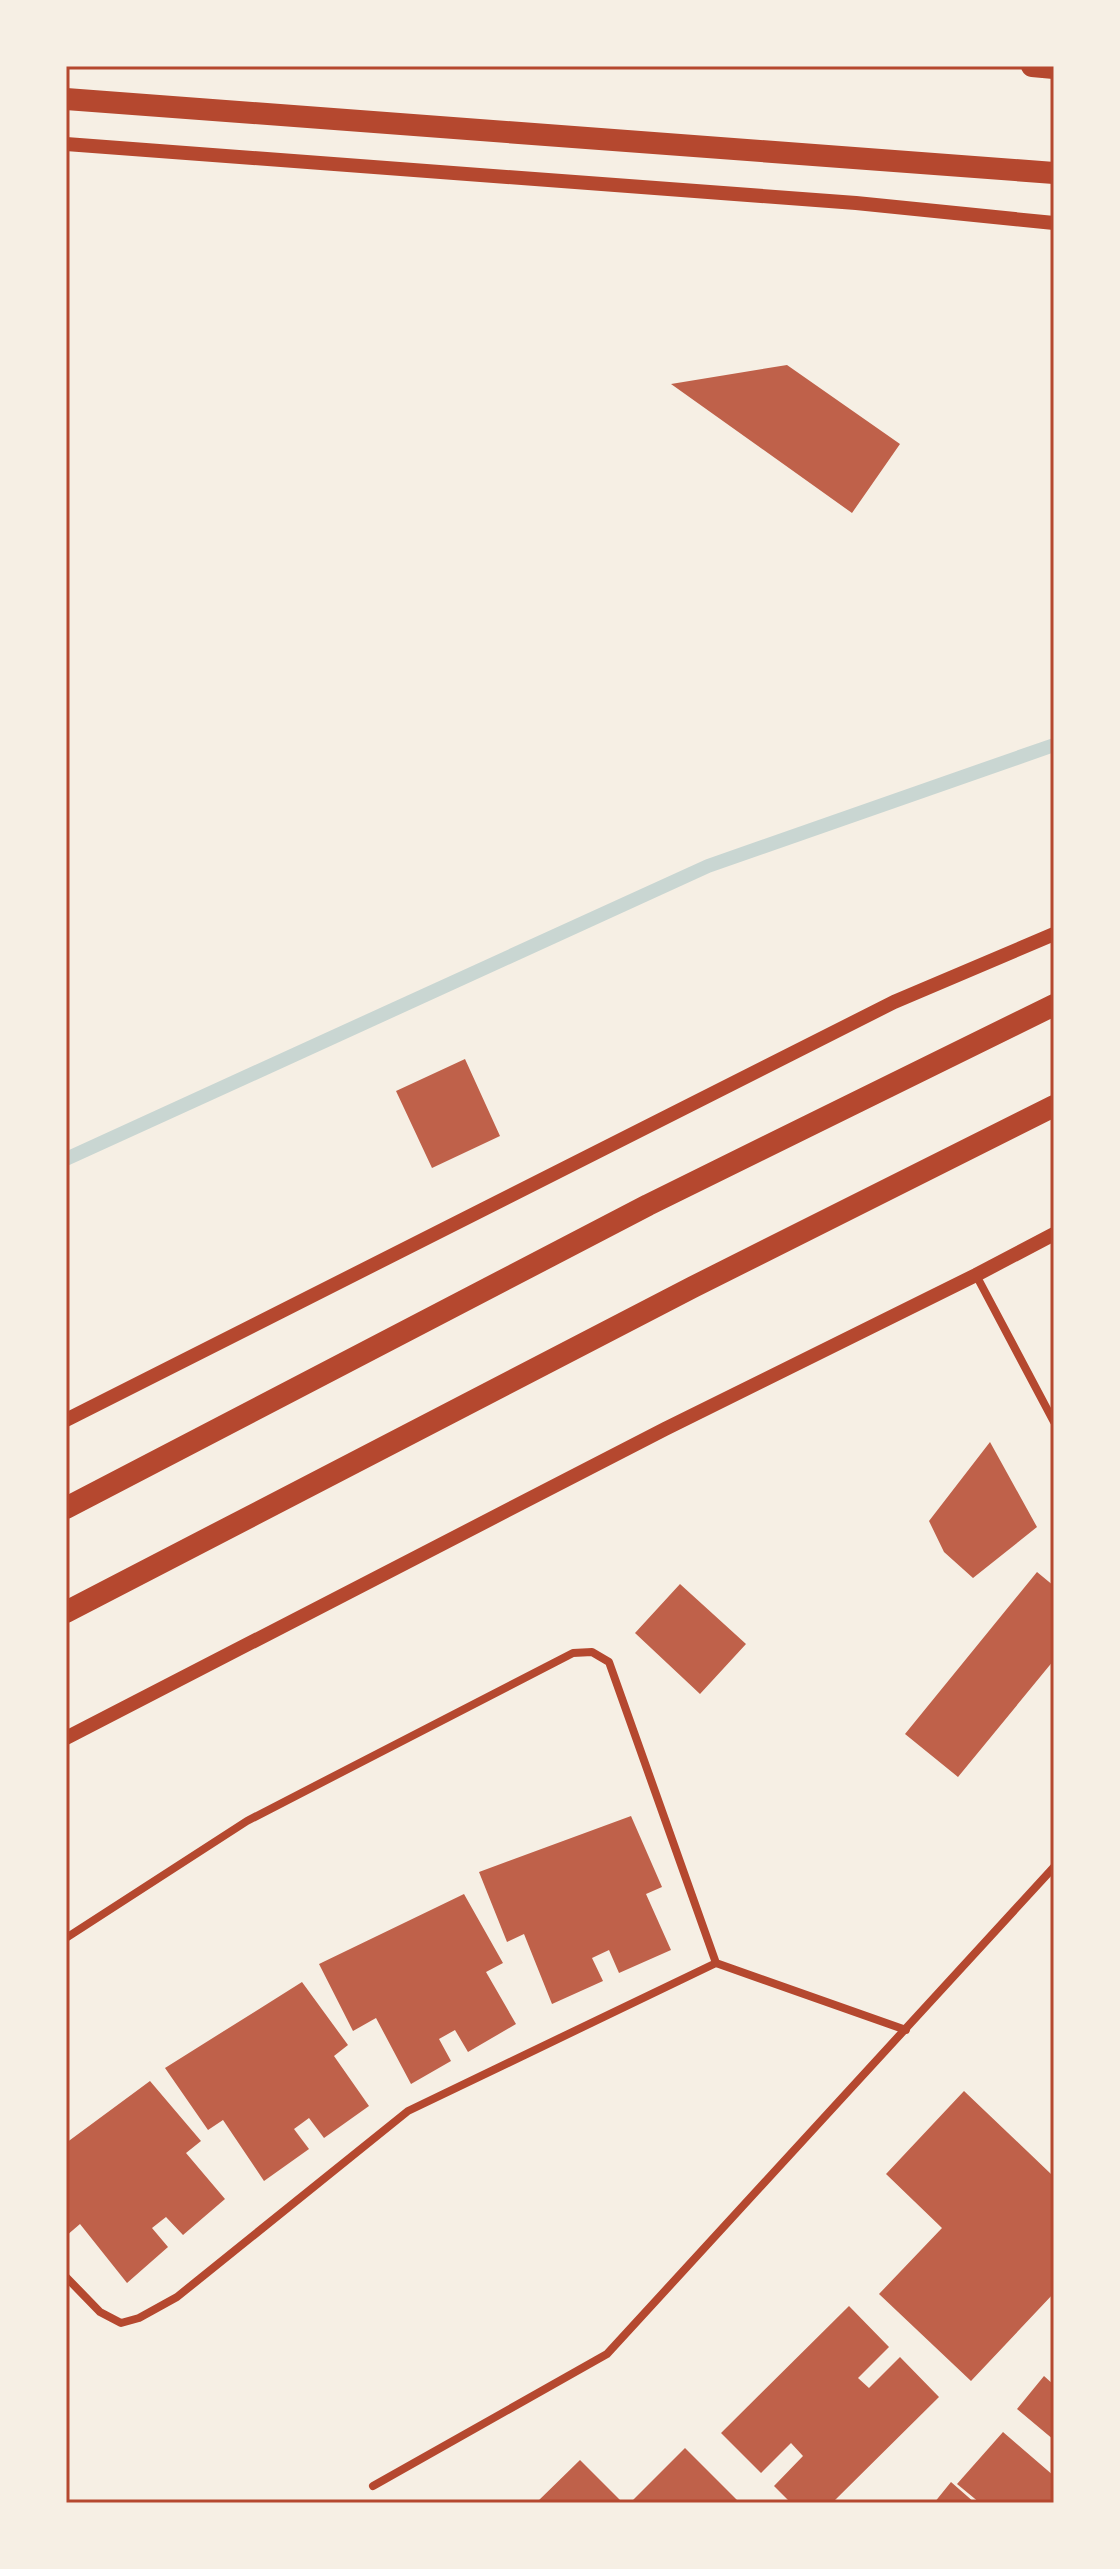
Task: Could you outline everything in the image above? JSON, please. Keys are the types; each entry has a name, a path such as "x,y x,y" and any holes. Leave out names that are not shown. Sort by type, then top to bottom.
{"highway":[{"path":"1032,66 1054,68"},
{"path":"66,99 1054,173"},
{"path":"66,1508 648,1205 1054,1005"},
{"path":"66,1612 693,1287 1054,1106"}],"street":[{"path":"66,144 856,203 1054,223"},
{"path":"66,1420 894,1002 1054,934"},
{"path":"66,1738 665,1429 1054,1234"},
{"path":"976,1275 1054,1422"},
{"path":"66,1938 247,1821 573,1653 592,1652 609,1662 716,1963"},
{"path":"373,2486 607,2354 1054,1867"},
{"path":"66,2277 100,2312 121,2323 139,2318 177,2297 408,2111 716,1963 906,2030"}],"building":[{"path":"787,365 900,444 852,513 671,384"},
{"path":"465,1059 500,1136 432,1168 396,1091"},
{"path":"990,1442 1037,1527 973,1578 944,1552 929,1521"},
{"path":"1037,1572 1054,1586 1054,1660 958,1777 905,1734"},
{"path":"680,1584 746,1644 700,1694 635,1633"},
{"path":"631,1816 662,1887 646,1894 671,1950 619,1973 609,1950 592,1958 603,1981 552,2004 524,1934 507,1942 479,1872"},
{"path":"464,1894 503,1963 486,1972 516,2024 468,2052 455,2030 439,2039 451,2061 411,2084 376,2018 353,2031 319,1964"},
{"path":"302,1982 348,2045 334,2056 369,2106 324,2138 309,2118 294,2129 309,2149 264,2181 223,2120 208,2130 165,2068"},
{"path":"150,2081 201,2141 186,2153 225,2199 183,2235 166,2217 152,2228 168,2247 127,2283 80,2224 66,2236 66,2143"},
{"path":"964,2091 1051,2174 1054,2183 1054,2293 971,2381 879,2294 942,2228 886,2174"},
{"path":"849,2306 889,2347 858,2378 869,2388 900,2357 939,2397 832,2503 791,2503 774,2486 803,2456 791,2443 761,2473 721,2433"},
{"path":"1044,2376 1054,2385 1054,2440 1017,2409"},
{"path":"1003,2432 1054,2476 1054,2503 980,2503 957,2484"},
{"path":"685,2448 740,2503 630,2503"},
{"path":"580,2460 623,2503 536,2503"},
{"path":"951,2482 975,2503 934,2503"}],"waterway":[{"path":"66,1159 708,866 1054,745"}]}
